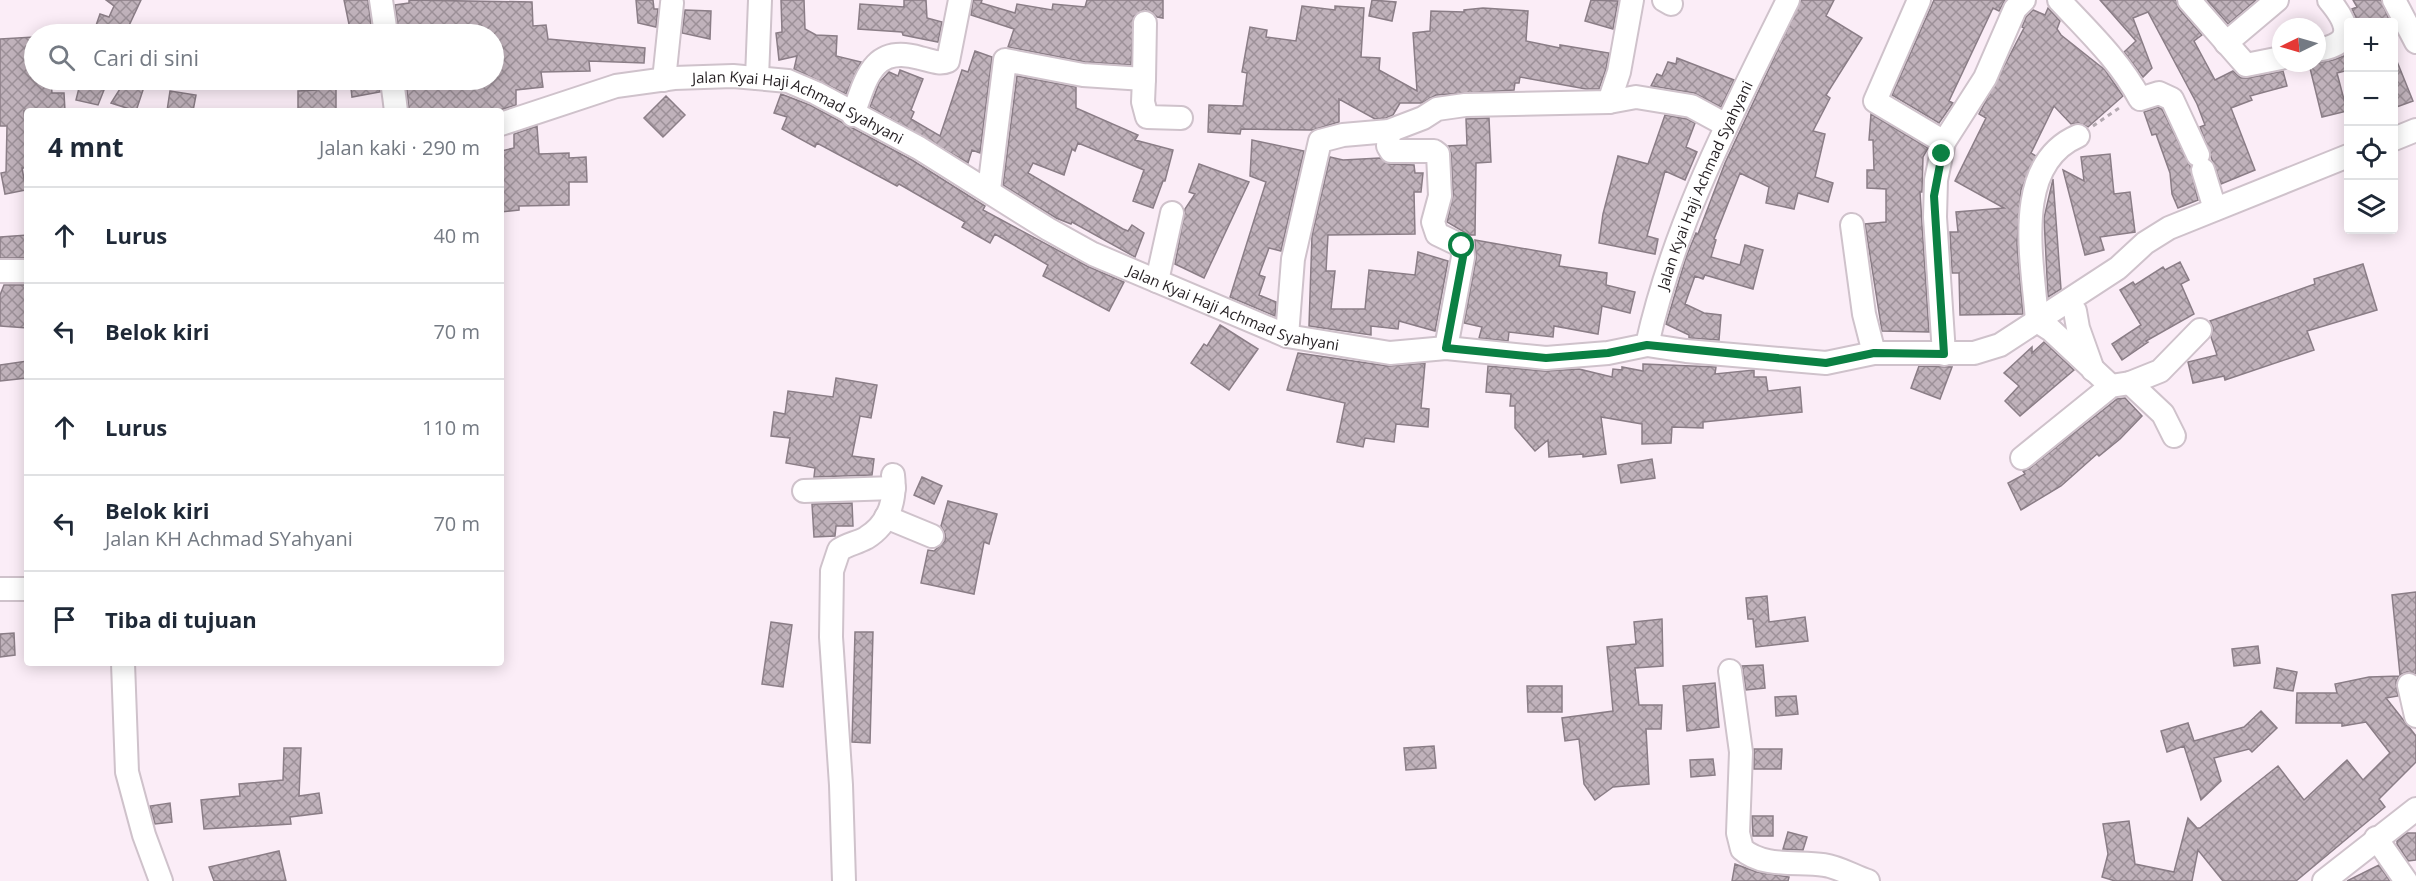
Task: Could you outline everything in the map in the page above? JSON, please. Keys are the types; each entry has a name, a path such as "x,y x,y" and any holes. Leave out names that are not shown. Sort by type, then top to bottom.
{"street":[{"path":"381,0 385,24"},
{"path":"757,78 760,0"},
{"path":"853,114 868,74 881,59 901,55 938,63 948,61 960,0"},
{"path":"1609,102 1619,72 1632,0"},
{"name":"Jalan Kyai Haji Achmad Syahyani","path":"504,123 616,86 664,80 757,78 788,81 816,93 919,148 1048,229 1093,254 1287,336 1390,353 1446,348 1546,358 1608,353 1647,345 1676,243 1726,125 1788,0"},
{"path":"1919,0 1875,101 1944,142"},
{"path":"1944,354 1934,196 1944,142 1984,78 2015,9 2024,0"},
{"path":"2059,0 2136,91 2159,93 2172,99 2201,162 2216,209"},
{"path":"2189,0 2246,65 2272,60"},
{"path":"2226,43 2277,0"},
{"path":"2326,48 2341,42 2346,33 2346,25 2329,0"},
{"path":"2394,0 2416,42"},
{"path":"664,80 672,3"},
{"path":"1145,23 1143,102 1148,117 1181,117"},
{"path":"989,190 1005,60 1083,75 1144,79"},
{"path":"393,90 396,108"},
{"path":"1287,336 1293,259 1320,141 1343,135 1389,131 1423,118 1437,109 1465,105 1609,102 1636,97 1691,106 1726,125"},
{"path":"2398,137 2416,130"},
{"path":"1389,131 1388,146 1391,151 1434,151 1438,154 1440,196 1433,222 1437,234 1462,246 1463,257 1446,348"},
{"path":"2078,136 2067,141 2048,159 2034,190 2030,214 2044,325 2093,370 2121,384 2163,414"},
{"path":"2044,325 2118,268 2145,243 2169,228 2344,158"},
{"path":"1157,281 1172,213"},
{"path":"1852,225 1864,314 1874,353"},
{"path":"1647,345 1826,363 1874,353 1974,353 2000,345 2075,311 2164,247"},
{"path":"0,271 24,272"},
{"path":"2075,311 2078,328 2093,370"},
{"path":"2022,458 2121,384 2160,371 2200,330"},
{"path":"2160,371 2163,414 2175,436"},
{"path":"804,491 893,481 893,501 886,518 874,532 839,550 832,571 832,680 842,785 844,881"},
{"path":"886,518 932,536"},
{"path":"0,589 24,589"},
{"path":"123,666 127,772 144,836 160,881"},
{"path":"1730,672 1741,752 1738,833 1742,849 1755,857 1836,868 1868,881"},
{"path":"2409,686 2416,716"},
{"path":"2324,881 2376,838 2416,809"},
{"path":"2376,838 2406,881"}],"path":[{"path":"2078,136 2127,102 2136,91"}],"building":[{"path":"106,0 141,0 130,24 96,24 100,14 109,17 114,6"},
{"path":"344,0 368,0 371,24 349,24"},
{"path":"409,0 532,2 533,26 546,25 548,39 645,48 644,63 589,61 590,71 541,72 543,87 516,90 516,105 504,109 409,108 407,90 504,90 504,24 398,24 395,5 409,3"},
{"path":"636,0 653,0 654,9 658,9 656,27 638,23"},
{"path":"781,0 804,0 805,29 816,35 837,36 836,56 861,62 846,94 794,69 797,56 779,60 776,33 782,32"},
{"path":"904,0 926,0 927,18 942,22 938,42 903,35 902,32 858,29 860,4 904,7"},
{"path":"973,0 982,0 981,3 1015,13 1017,4 1052,10 1053,4 1085,7 1087,0 1163,0 1163,18 1146,10 1134,16 1131,65 1085,62 1008,47 1014,29 971,15"},
{"path":"1372,0 1396,2 1392,21 1369,16"},
{"path":"1591,0 1618,1 1613,29 1585,21"},
{"path":"1801,0 1834,0 1826,16 1862,38 1826,95 1830,98 1813,131 1825,134 1815,177 1833,183 1828,202 1798,193 1794,209 1766,203 1769,187 1740,173 1714,239 1716,240 1711,257 1740,265 1745,245 1763,250 1753,289 1705,275 1703,279 1695,276 1685,304 1704,313 1721,315 1719,340 1689,338 1689,335 1666,324 1686,257 1696,233 1698,234 1725,163"},
{"path":"1934,0 2005,0 1999,11 1993,8 1949,101 1953,103 1939,123 1892,95"},
{"path":"2100,0 2176,0 2179,9 2202,35 2194,41 2215,80 2233,71 2241,78 2283,72 2287,86 2250,96 2252,100 2231,108 2255,170 2221,184 2200,127 2205,125 2197,104 2148,12 2133,18 2152,68 2143,77 2124,52 2136,41"},
{"path":"2207,0 2256,0 2228,24"},
{"path":"2353,0 2381,0 2388,18 2356,18 2352,9 2357,7"},
{"path":"1302,6 1335,10 1335,6 1364,8 1361,57 1380,58 1379,70 1417,91 1413,33 1430,31 1431,11 1464,12 1464,10 1483,8 1528,11 1526,41 1560,48 1560,45 1609,53 1599,89 1586,89 1520,77 1519,83 1515,83 1514,90 1436,95 1422,103 1400,103 1393,115 1386,118 1375,119 1339,99 1339,122 1313,130 1241,129 1240,134 1208,132 1209,105 1243,106 1247,73 1242,72 1250,27 1267,30 1266,37 1296,41"},
{"path":"2048,8 2060,21 2057,29 2061,35 2105,70 2123,96 2088,127 2078,123 2071,124 2054,106 2031,153 2036,156 2021,190 2017,244 2023,314 1960,315 1959,273 1952,273 1950,232 1958,232 1956,212 2004,208 1955,181 1986,118 1979,114 2024,28 2022,27 2026,17 2033,10 2045,15"},
{"path":"685,10 711,11 710,39 682,33"},
{"path":"24,38 24,90 52,90 52,93 64,93 65,108 24,108 24,168 22,168 24,190 5,194 1,173 6,172 7,126 0,126 0,39"},
{"path":"975,51 992,57 980,153 972,150 968,163 870,107 879,83 889,72 898,76 900,70 923,79 911,110 914,112 911,119 940,136 962,70 968,72"},
{"path":"2344,56 2344,71 2337,73 2344,100 2344,112 2322,117 2311,72 2326,72 2326,61"},
{"path":"1677,58 1734,80 1721,107 1694,93 1651,86 1657,74 1662,76 1668,62 1676,64"},
{"path":"2398,64 2413,101 2398,107"},
{"path":"1017,76 1076,87 1076,108 1138,135 1135,140 1173,150 1165,181 1163,181 1153,208 1133,201 1144,170 1078,143 1075,151 1072,149 1064,175 1033,163 1028,173 1123,229 1128,231 1132,225 1144,233 1135,257 1072,222 1071,224 1056,218 1003,185"},
{"path":"78,90 104,90 98,105 76,100"},
{"path":"119,90 143,90 137,108 127,108 111,103"},
{"path":"336,90 336,108 298,108 298,91"},
{"path":"351,90 380,90 380,92 352,97"},
{"path":"170,91 196,95 194,108 167,108"},
{"path":"781,94 810,105 912,160 985,206 983,210 1087,266 1124,282 1109,311 1043,276 1048,265 995,234 990,243 962,227 965,222 899,184 897,186 817,143 815,147 782,129 787,117 774,113"},
{"path":"666,96 685,115 663,137 644,118"},
{"path":"2158,107 2162,109 2190,166 2198,200 2178,208 2172,194 2170,173 2156,134 2152,135 2144,112"},
{"path":"1871,114 1928,148 1923,157 1922,192 1920,192 1929,332 1882,331 1865,224 1886,222 1886,189 1867,188 1867,170 1874,170 1873,140 1869,140"},
{"path":"1665,115 1687,119 1695,123 1686,147 1697,152 1685,180 1665,171 1647,236 1658,239 1655,254 1599,243 1603,214 1618,156 1648,164"},
{"path":"1489,118 1491,162 1476,163 1475,235 1469,235 1447,222 1453,195 1451,153 1448,146 1467,145 1466,119"},
{"path":"537,126 539,154 569,153 569,158 586,157 587,182 569,182 569,205 519,206 519,210 504,212 504,150 514,148 514,134"},
{"path":"1252,140 1304,151 1281,251 1269,248 1259,275 1265,277 1259,295 1276,302 1275,316 1230,297 1266,182 1250,176"},
{"path":"2110,154 2114,194 2130,192 2135,232 2100,237 2104,250 2085,255 2063,170 2084,181 2081,157"},
{"path":"1330,157 1343,160 1380,158 1390,164 1414,165 1415,173 1423,173 1421,192 1414,192 1415,234 1328,235 1326,271 1335,271 1331,309 1365,309 1369,270 1415,275 1418,252 1448,261 1435,331 1399,321 1398,329 1371,326 1371,335 1309,326 1312,235"},
{"path":"1199,164 1249,182 1204,278 1175,264 1185,209 1195,194 1189,192"},
{"path":"2053,179 2061,289 2048,297 2044,218"},
{"path":"24,235 24,258 0,258 0,237"},
{"path":"1475,240 1561,255 1559,266 1607,273 1606,285 1635,292 1630,313 1602,306 1598,334 1554,326 1553,337 1509,332 1508,341 1479,338 1482,327 1464,323 1476,259"},
{"path":"2180,262 2189,280 2181,284 2194,314 2146,341 2148,342 2122,360 2112,344 2141,325 2120,290 2133,282 2135,285 2163,267 2165,270"},
{"path":"2363,264 2377,310 2307,331 2314,350 2225,380 2224,376 2193,383 2188,362 2217,355 2211,337 2213,327 2210,321 2315,284 2314,279"},
{"path":"4,285 24,285 24,328 0,326 0,295"},
{"path":"1220,325 1258,349 1229,390 1191,363 1204,344 1207,346"},
{"path":"2044,342 2074,370 2020,416 2005,401 2019,386 2004,373 2032,347 2032,353"},
{"path":"1298,353 1388,366 1425,363 1421,408 1429,409 1428,427 1396,424 1394,442 1365,438 1363,447 1337,442 1345,403 1287,390"},
{"path":"24,361 24,378 0,381 0,365"},
{"path":"1643,364 1716,367 1715,374 1754,370 1754,377 1766,377 1768,391 1800,387 1802,412 1703,422 1703,428 1672,427 1671,443 1642,444 1642,424 1601,417 1606,454 1549,457 1548,440 1535,451 1515,428 1515,406 1510,406 1511,394 1486,392 1488,366 1545,371 1579,369 1612,377 1613,369 1622,370 1622,367 1643,371"},
{"path":"1919,366 1952,367 1940,399 1911,388"},
{"path":"836,378 877,385 871,418 860,416 852,456 874,459 872,475 814,477 815,468 786,463 790,438 771,436 774,412 785,414 788,391 833,397"},
{"path":"2125,398 2142,416 2120,439 2099,456 2097,454 2061,486 2021,510 2008,483 2025,474 2023,471 2030,468 2117,399"},
{"path":"1652,459 1655,478 1621,483 1618,465"},
{"path":"922,477 942,486 934,504 914,495"},
{"path":"948,501 997,514 989,544 984,542 974,594 921,583 928,550 934,551 945,541 945,534 941,526"},
{"path":"852,503 853,526 836,526 835,536 814,537 812,504"},
{"path":"2416,592 2416,674 2407,672 2400,675 2392,595"},
{"path":"1767,596 1769,622 1805,617 1808,641 1756,647 1753,619 1748,619 1746,598"},
{"path":"1662,619 1663,666 1635,668 1639,705 1662,705 1661,729 1646,729 1649,784 1613,787 1595,800 1584,784 1579,739 1565,741 1562,718 1613,711 1607,647 1636,644 1634,622"},
{"path":"771,622 792,625 783,687 762,684"},
{"path":"855,632 873,632 870,743 852,742"},
{"path":"14,633 15,655 0,657 0,634"},
{"path":"2258,646 2260,663 2234,666 2232,649"},
{"path":"1763,665 1765,688 1746,690 1742,666"},
{"path":"2277,668 2297,672 2293,691 2274,688"},
{"path":"2399,676 2396,682 2398,696 2386,698 2416,736 2416,762 2379,799 2385,807 2296,881 2223,881 2198,850 2192,881 2115,881 2102,877 2108,854 2103,824 2129,821 2135,864 2174,872 2188,818 2197,828 2200,828 2278,766 2304,800 2347,760 2363,780 2390,753 2366,722 2342,726 2342,723 2296,723 2297,693 2337,693 2335,684 2369,677"},
{"path":"1715,683 1719,727 1687,731 1683,686"},
{"path":"1527,686 1562,686 1562,712 1528,712"},
{"path":"1796,696 1798,714 1776,716 1775,697"},
{"path":"2261,711 2277,728 2252,752 2249,749 2214,758 2221,781 2201,800 2184,746 2167,752 2161,731 2188,723 2194,741 2244,727"},
{"path":"1434,746 1436,768 1406,770 1404,748"},
{"path":"284,748 301,748 299,796 319,793 322,813 290,817 291,824 204,829 201,800 240,796 239,784 283,780"},
{"path":"1754,749 1782,749 1781,769 1754,769"},
{"path":"1713,759 1715,775 1691,777 1690,760"},
{"path":"170,803 172,822 155,824 150,806"},
{"path":"1752,816 1773,816 1773,836 1753,836"},
{"path":"1788,832 1807,837 1803,850 1783,849"},
{"path":"2407,833 2416,833 2416,860 2408,861 2397,844 2397,841"},
{"path":"279,851 286,881 214,881 209,867"},
{"path":"1735,864 1757,872 1789,877 1788,881 1732,881"},
{"path":"2379,865 2390,881 2347,881"}],"route":[{"path":"1462,246 1463,257 1446,348 1546,358 1608,353 1647,345 1686,351 1826,363 1874,353 1944,354 1934,196 1942,154"}]}
